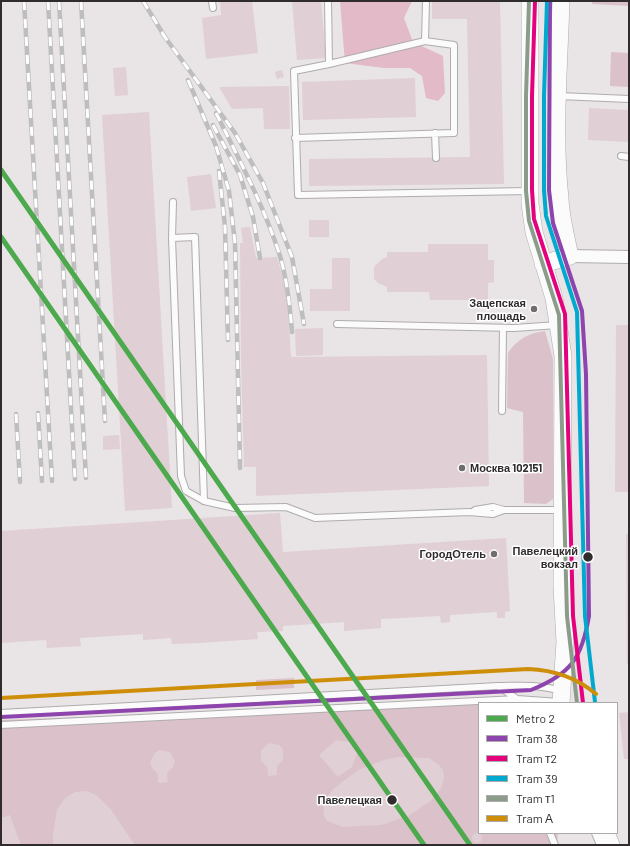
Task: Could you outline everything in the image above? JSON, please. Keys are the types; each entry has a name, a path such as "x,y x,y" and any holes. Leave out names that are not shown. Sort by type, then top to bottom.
{"main road":[{"path":"530,1 529,191 534,232 554,298 559,325 562,356 565,655 561,699"},
{"path":"543,264 570,256 559,194 558,96 561,1"},
{"path":"606,834 611,845"}],"street":[{"path":"570,256 629,257"}],"lane":[{"path":"212,1 213,8"},
{"path":"328,1 329,64"},
{"path":"426,1 426,41"},
{"path":"295,138 454,133 454,45 426,41 294,71 295,138 298,195 436,189 529,191"},
{"path":"558,96 629,99"},
{"path":"435,133 436,158"},
{"path":"621,156 629,157"},
{"path":"173,202 172,238 181,476 186,491 204,501 235,508 286,507 315,518 469,512 493,507 504,510 563,510"},
{"path":"172,238 195,237 204,501"},
{"path":"337,324 504,328 559,325"},
{"path":"502,411 504,328"},
{"path":"1,713 531,685 549,687 561,699"},
{"path":"498,686 519,701"},
{"path":"497,702 561,699"},
{"path":"1,725 478,703"},
{"path":"550,834 555,845"},
{"path":"595,834 600,845"}],"shaded area":[{"path":"340,1 412,1 404,18 413,42 443,56 445,93 438,101 426,98 422,76 410,68 384,68 345,63"},
{"path":"592,1 629,1 629,6 592,4"},
{"path":"611,52 629,53 629,87 610,86"},
{"path":"545,331 553,359 553,499 546,504 524,503 523,412 507,408 508,353 519,340 534,333"},
{"path":"294,678 294,688 256,690 256,680"},
{"path":"478,704 478,834 558,834 557,845 1,845 1,720"}],"building":[{"path":"220,1 252,1 258,53 206,59 202,18 221,15"},
{"path":"292,1 321,1 326,58 297,60"},
{"path":"432,1 500,1 504,184 309,186 309,159 470,157 467,19 432,19"},
{"path":"126,67 128,95 115,96 113,68"},
{"path":"282,70 284,77 277,79 275,72"},
{"path":"415,78 416,117 303,120 302,82"},
{"path":"289,86 290,129 264,129 263,108 232,109 219,87"},
{"path":"589,108 629,110 629,142 588,140"},
{"path":"149,112 172,508 125,511 102,115"},
{"path":"211,174 216,208 191,211 187,177"},
{"path":"309,220 329,220 329,237 309,237"},
{"path":"250,227 256,258 277,257 287,293 291,357 487,355 489,486 256,496 256,467 244,467 241,360 240,243 243,243 241,228"},
{"path":"428,244 488,244 488,260 494,260 494,282 488,283 488,300 430,300 429,292 387,292 387,287 378,283 374,279 374,267 382,259 387,257 387,252 428,252"},
{"path":"332,258 350,258 350,311 310,311 310,289 332,289"},
{"path":"616,325 629,325 629,492 615,492"},
{"path":"323,328 323,355 296,356 295,329"},
{"path":"119,435 120,449 103,450 103,436"},
{"name":"Павелецкий вокзал","path":"280,513 283,552 506,538 510,611 505,612 505,618 497,618 497,612 450,615 450,622 441,623 440,616 381,619 381,628 344,631 344,622 283,626 283,631 257,632 258,639 200,643 172,644 171,638 143,640 143,634 80,638 81,646 47,648 46,640 1,643 1,531"},
{"path":"626,534 629,534 629,664 627,664"},
{"path":"629,712 629,759 624,759 619,713"},
{"path":"336,740 356,743 358,750 352,767 338,777 319,755"},
{"path":"269,743 279,745 283,749 283,760 277,766 277,775 268,776 267,767 261,761 261,750"},
{"path":"159,750 170,752 175,761 173,767 167,774 168,782 158,783 158,774 152,768 150,762 155,753"},
{"path":"398,757 429,758 438,764 443,770 444,779 441,788 432,800 410,815 381,825 343,827 327,821 324,816 323,803 333,789 358,770 384,760"},
{"path":"86,791 96,795 110,808 135,845 53,845 53,834 57,810 65,798 75,792"},
{"path":"10,815 21,845 1,845 1,818"},
{"path":"478,833 482,836 481,842 473,842 473,834"}],"railway":[{"path":"24,1 52,481"},
{"path":"48,1 75,479"},
{"path":"59,1 86,478"},
{"path":"81,1 105,421"},
{"path":"143,1 165,37"},
{"path":"162,33 235,133 263,183 292,257 304,324"},
{"path":"188,80 216,146 229,191 235,243 240,468"},
{"path":"216,113 251,183 274,237 285,274 292,332"},
{"path":"213,125 240,175 253,217 260,258"},
{"path":"219,171 225,227 228,340"},
{"path":"38,413 42,481"},
{"path":"16,414 20,482"}],"metro line":[{"name":"2","path":"1,170 470,845"},
{"name":"2","path":"1,237 424,845"}],"tram line":[{"name":"т1","path":"529,1 526,96 526,191 529,221 559,315 567,616 577,702"},
{"name":"т2","path":"535,1 532,96 532,190 534,219 565,314 573,616 583,702"},
{"name":"39","path":"547,1 544,96 544,190 546,216 577,312 585,616 595,702"},
{"name":"38","path":"1,717 531,690 556,678 572,663 583,643 589,616 586,374 582,311 553,223 549,190 550,1"},
{"name":"А","path":"1,698 528,669 547,671 573,679 596,694"}],"place":[{"name":"Зацепская площадь","path":"534,309"},
{"name":"Москва 102151","path":"462,468"},
{"name":"ГородОтель","path":"494,554"},
{"name":"Павелецкий вокзал","path":"588,557"},
{"name":"Павелецкая","path":"392,800"}]}
